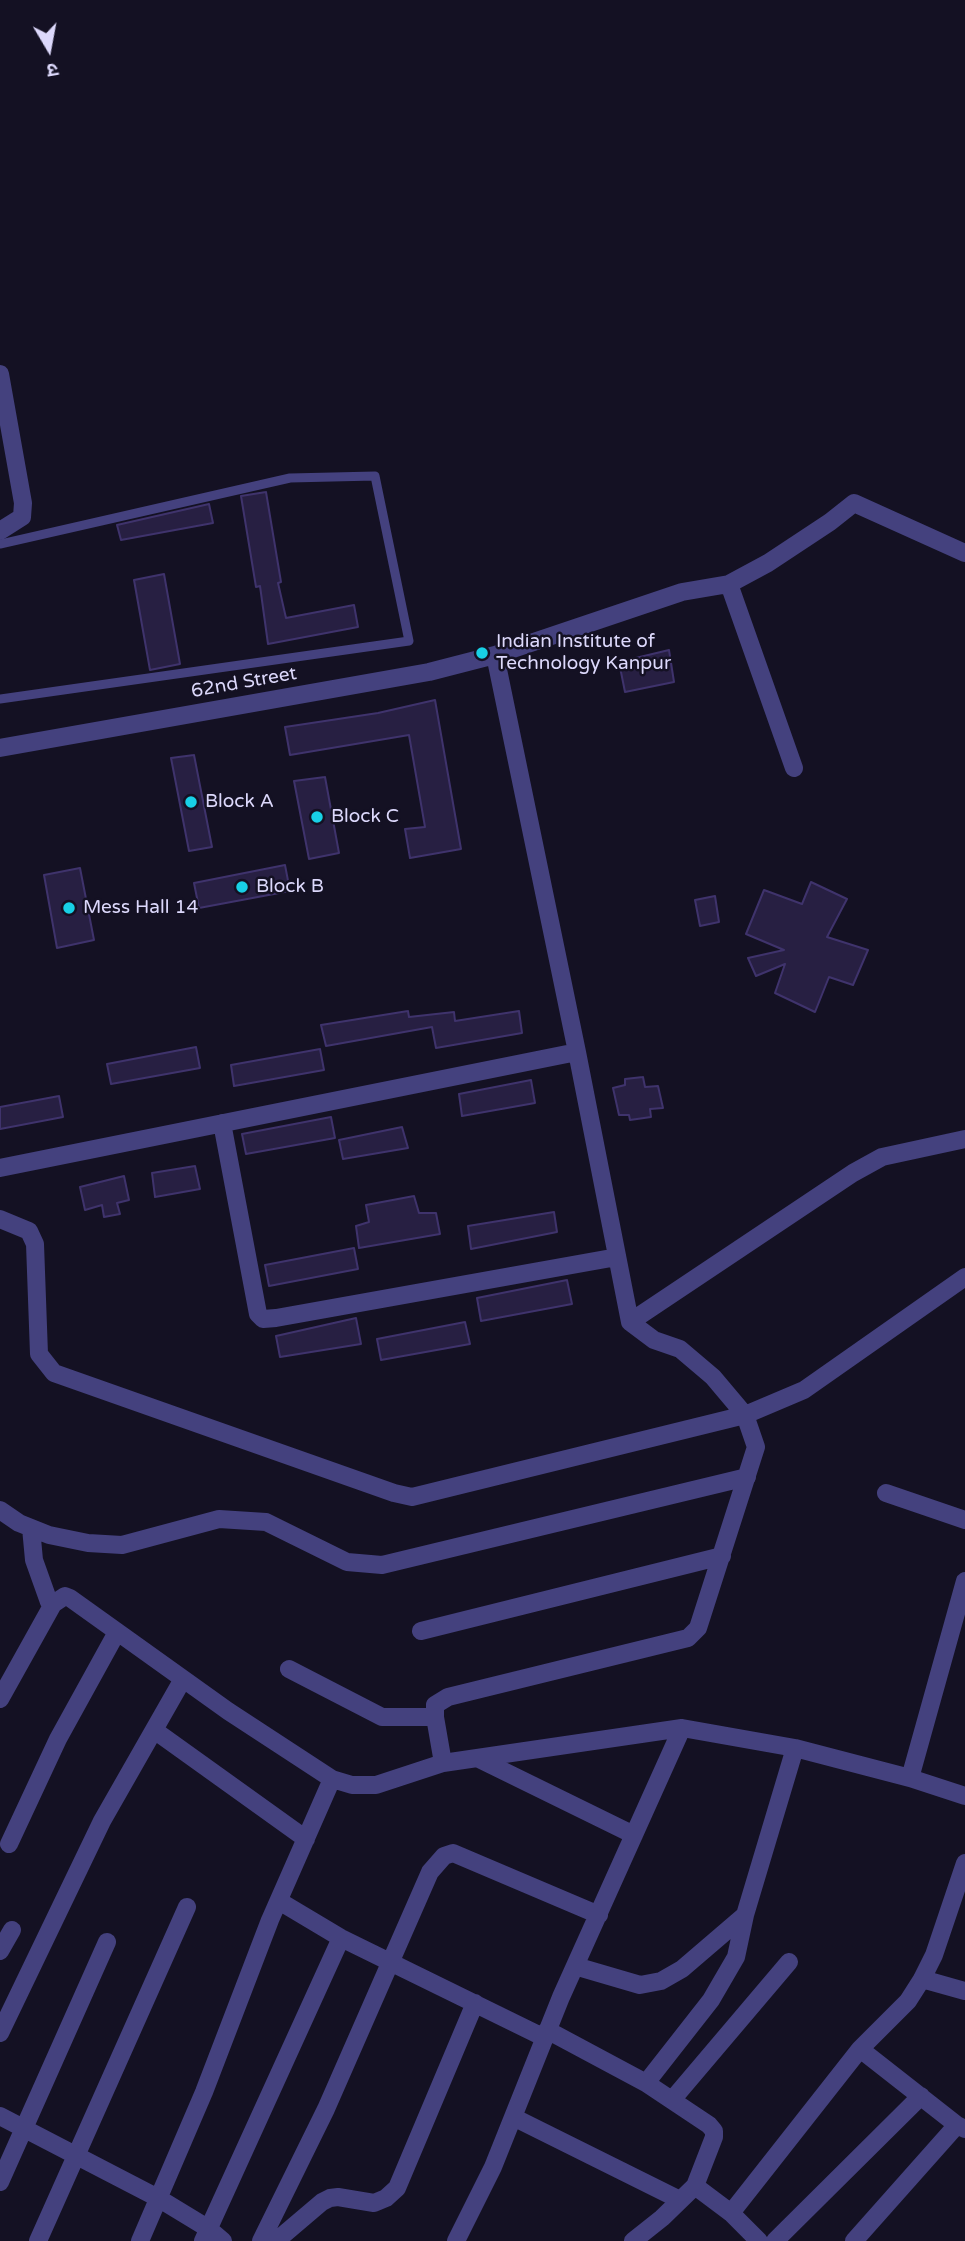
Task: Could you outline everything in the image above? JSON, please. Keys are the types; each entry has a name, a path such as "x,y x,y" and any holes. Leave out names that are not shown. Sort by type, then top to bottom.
{"street":[{"path":"0,374 23,503 22,517 0,531"},
{"name":"62nd Street","path":"0,748 429,672 495,655 682,592 729,584 768,564 853,503 965,553"},
{"path":"729,584 794,768"},
{"path":"443,1763 435,1705 447,1697 688,1638 698,1628 757,1447 745,1415 713,1377 680,1349 654,1340 630,1321 495,655"},
{"path":"0,1168 577,1052"},
{"path":"222,1123 258,1314 263,1318 276,1318 617,1257"},
{"path":"630,1321 853,1173 882,1157 965,1139"},
{"path":"0,1219 29,1231 35,1244 39,1354 54,1373 412,1497 745,1415 804,1390 965,1277"},
{"path":"0,1510 19,1523 49,1535 88,1544 122,1545 219,1519 265,1522 347,1562 382,1565 747,1476"},
{"path":"886,1493 965,1520"},
{"path":"31,1528 34,1560 49,1602 53,1604"},
{"path":"421,1631 722,1556"},
{"path":"909,1778 962,1605 965,1581"},
{"path":"0,1699 53,1604 65,1596 228,1712 332,1779 352,1786 376,1785 443,1763 682,1728 795,1748 909,1778 965,1796"},
{"path":"9,1844 58,1739 117,1632"},
{"path":"289,1669 382,1717 435,1717"},
{"path":"0,2033 102,1821 183,1679"},
{"path":"456,2241 493,2167 575,1966 682,1728"},
{"path":"154,1730 306,1839"},
{"path":"646,2083 712,2000 736,1957 745,1915 795,1748"},
{"path":"477,1758 634,1835"},
{"path":"139,2241 204,2092 279,1902 332,1779"},
{"path":"261,2241 326,2109 430,1872 443,1856 453,1853 599,1914"},
{"path":"731,2213 860,2049 908,2001 934,1955 965,1863"},
{"path":"279,1902 341,1938 646,2083 709,2125 714,2131 714,2137 695,2186 633,2241"},
{"path":"38,2241 187,1907"},
{"path":"575,1966 640,1985 661,1981 682,1969 745,1915"},
{"path":"0,1951 12,1930"},
{"path":"206,2235 341,1938"},
{"path":"0,2182 107,1942"},
{"path":"672,2100 789,1962"},
{"path":"922,1979 965,1992"},
{"path":"276,2241 330,2198 374,2203 386,2198 397,2188 475,2003"},
{"path":"854,2241 961,2127 860,2049"},
{"path":"775,2241 921,2096"},
{"path":"0,2116 158,2198 206,2235 223,2241"},
{"path":"513,2117 680,2200"},
{"path":"695,2186 731,2213 759,2241"}],"lane":[{"path":"0,544 290,478 375,477 409,641 0,699"}],"building":[{"path":"266,492 281,582 278,583 286,618 354,605 358,627 268,644 260,586 256,587 241,496"},
{"path":"209,504 213,523 121,540 117,525"},
{"path":"164,574 180,664 150,670 134,580"},
{"path":"669,650 674,682 625,692 619,662"},
{"path":"435,700 461,849 410,858 405,829 425,827 409,735 290,755 285,727 378,713"},
{"name":"Block A","path":"194,755 212,847 189,851 171,758"},
{"name":"Block C","path":"325,777 339,853 309,859 294,781"},
{"name":"Block B","path":"285,865 290,891 199,908 194,883"},
{"name":"Mess Hall 14","path":"80,868 94,940 57,948 44,875"},
{"path":"811,882 847,899 827,937 868,950 853,985 829,977 815,1012 775,993 785,964 756,976 748,958 784,950 746,934 764,890 802,904"},
{"path":"715,896 719,922 700,926 695,900"},
{"path":"408,1011 409,1017 454,1012 455,1021 519,1011 522,1033 436,1048 432,1027 326,1046 321,1025"},
{"path":"196,1047 200,1068 111,1084 107,1064"},
{"path":"320,1049 324,1070 234,1086 231,1065"},
{"path":"643,1077 645,1087 658,1086 663,1108 650,1109 651,1117 630,1120 629,1115 619,1115 613,1088 625,1085 625,1079"},
{"path":"531,1080 535,1103 462,1116 459,1094"},
{"path":"59,1096 63,1117 0,1129 0,1107"},
{"path":"331,1117 335,1138 246,1154 242,1134"},
{"path":"402,1127 408,1148 343,1159 339,1140"},
{"path":"195,1166 200,1189 155,1197 152,1173"},
{"path":"124,1176 129,1200 117,1203 120,1214 104,1217 102,1205 85,1210 80,1187"},
{"path":"414,1196 419,1213 436,1213 440,1234 359,1248 356,1226 369,1222 366,1205"},
{"path":"554,1212 557,1232 471,1249 468,1226"},
{"path":"354,1248 358,1269 269,1286 265,1265"},
{"path":"567,1280 572,1304 481,1321 477,1298"},
{"path":"356,1318 361,1344 280,1357 276,1336"},
{"path":"465,1322 470,1344 381,1360 377,1339"}],"place":[{"name":"Indian Institute of Technology Kanpur","path":"482,653"},
{"name":"Block A","path":"191,802"},
{"name":"Block C","path":"317,817"},
{"name":"Block B","path":"242,887"},
{"name":"Mess Hall 14","path":"69,908"}]}
